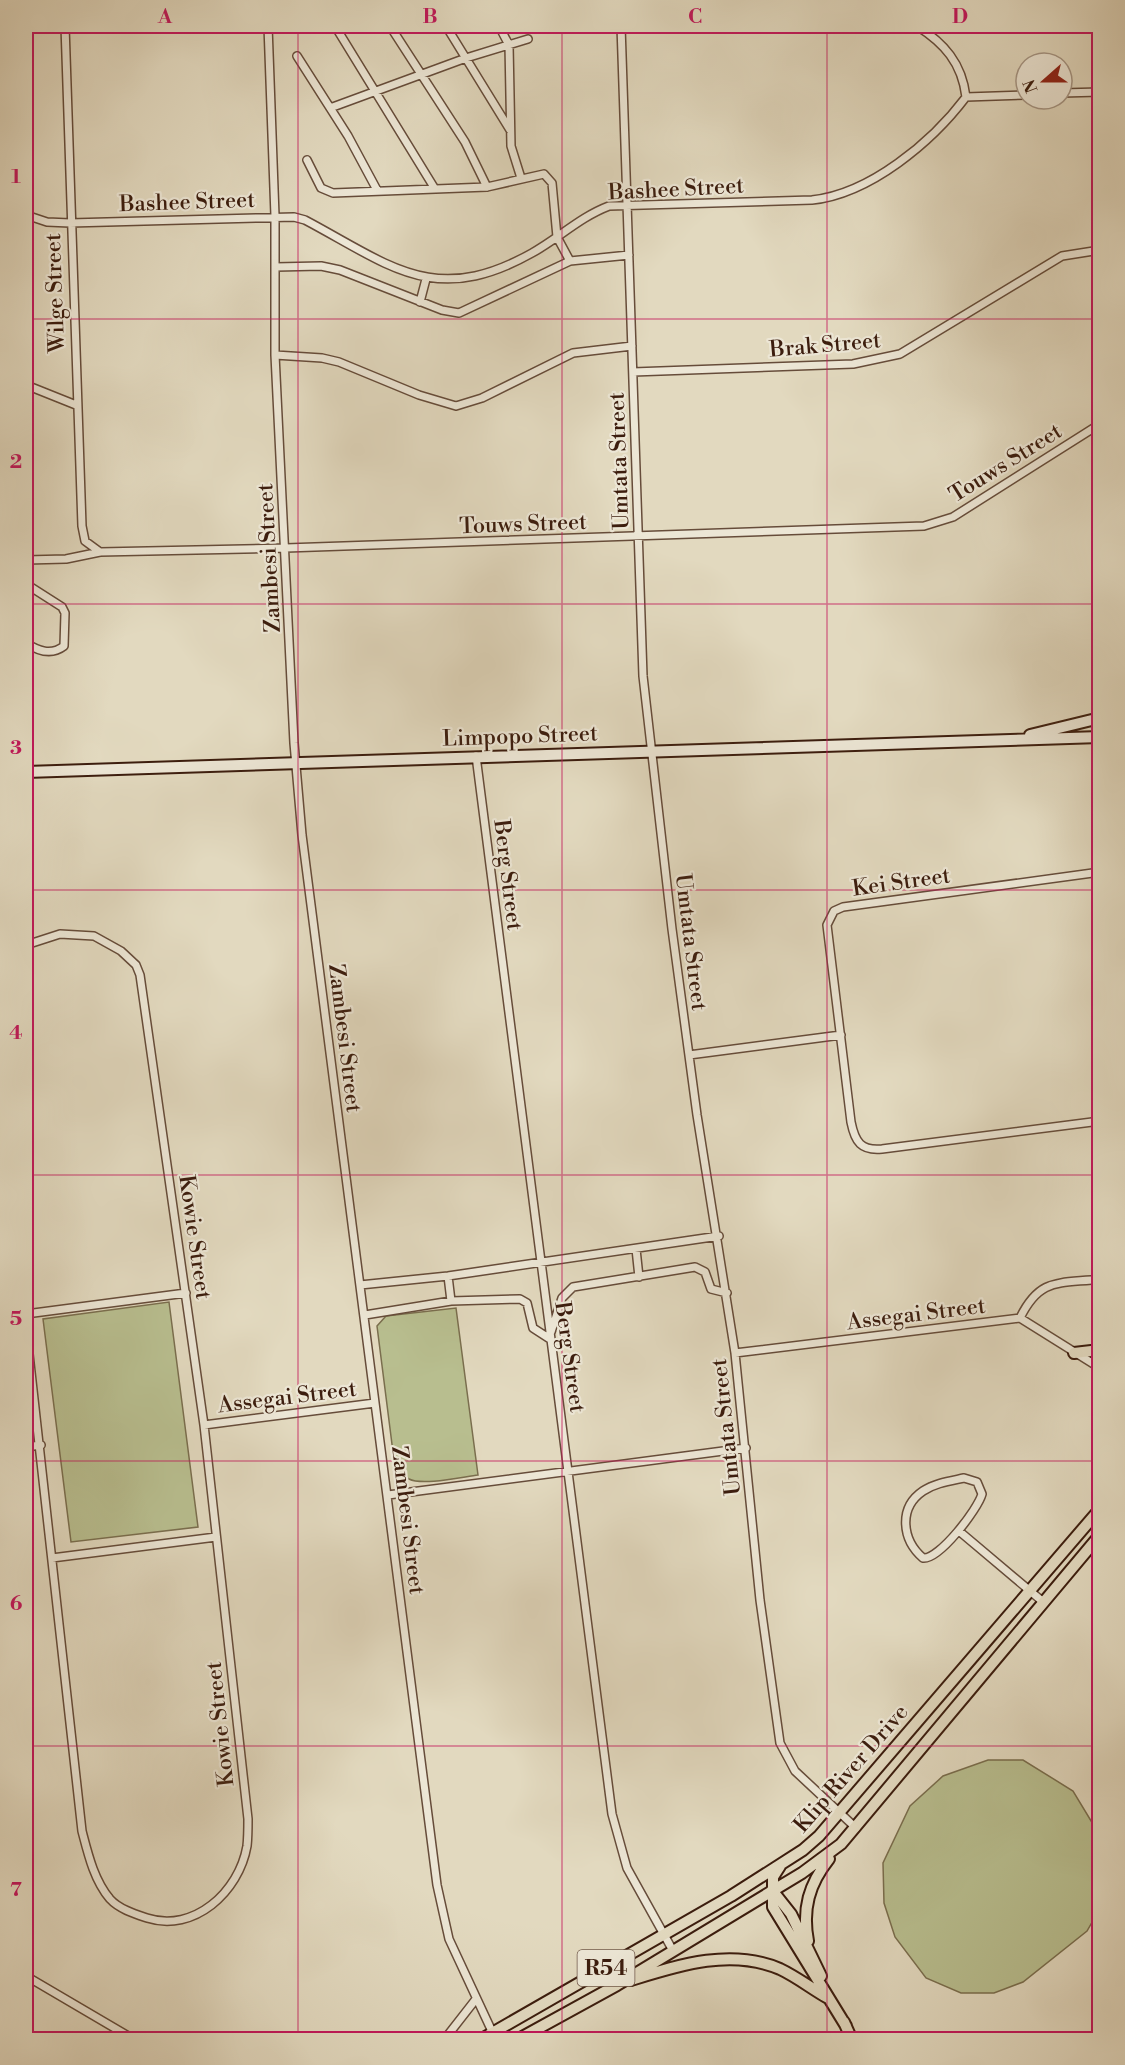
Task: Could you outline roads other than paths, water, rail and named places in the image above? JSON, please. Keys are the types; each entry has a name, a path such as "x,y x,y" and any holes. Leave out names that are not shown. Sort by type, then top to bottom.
{"main road":[{"path":"1074,1353 1100,1350"},
{"name":"Klip River Drive","path":"480,2040 494,2036 731,1896 819,1836 841,1814 982,1643 1100,1509"},
{"name":"Klip River Drive","path":"517,2040 616,1985 672,1949 820,1862 841,1844 1042,1601 1100,1535"},
{"path":"810,1956 805,1924 807,1897 818,1875 841,1844"},
{"path":"784,1862 773,1877 773,1907 846,2026"},
{"path":"731,1896 758,1888 772,1890 791,1914 852,2040"},
{"path":"745,1907 761,1906 778,1918"},
{"path":"616,1985 697,1962 740,1959 764,1963 782,1970 828,1998"}],"street":[{"name":"Wilge Street","path":"65,26 82,532 85,541 100,552"},
{"name":"Zambesi Street","path":"268,26 275,216 275,355 295,763 313,923 437,1885 449,1939 494,2036"},
{"path":"334,26 435,189"},
{"path":"390,26 465,142 486,187"},
{"path":"446,26 511,132"},
{"path":"499,26 509,45 511,146 521,178"},
{"name":"Umtata Street","path":"621,26 643,676 650,751 689,1055 719,1236 735,1353 760,1600 780,1743 795,1771 855,1828"},
{"path":"917,26 943,46 956,61 966,96 1014,95"},
{"path":"330,108 466,58 528,39"},
{"path":"297,56 367,168 377,190"},
{"path":"1074,93 1100,92"},
{"name":"Bashee Street","path":"26,215 47,222 70,224 275,216 305,220 376,261 426,279 455,279 495,271 516,262 597,210 609,206 812,200 843,195 895,164 932,136 966,96"},
{"path":"307,160 319,185 327,192 486,187 539,174 550,178 557,237 570,261"},
{"name":"Brak Street","path":"633,372 853,364 882,360 915,345 1062,256 1100,250"},
{"path":"276,267 328,267 442,310 459,313 570,261 629,255"},
{"path":"420,302 426,279"},
{"path":"275,355 322,358 339,362 419,395 456,406 482,398 573,353 632,346"},
{"path":"26,385 76,405"},
{"name":"Touws Street","path":"26,560 66,559 100,552 638,537 924,526 953,517 1100,424"},
{"path":"26,584 59,605 65,613 64,646 57,650 39,651 26,643"},
{"name":"Limpopo Street","path":"1016,740 1100,718"},
{"name":"Limpopo Street","path":"26,772 1100,737"},
{"name":"Berg Street","path":"476,756 612,1815 627,1868 672,1949"},
{"name":"Kei Street","path":"1100,872 836,909 830,915 827,931 853,1136 859,1144 867,1149 1100,1121"},
{"name":"Kowie Street","path":"26,945 60,934 94,936 117,948 132,960 138,970 153,1053 204,1425 248,1819 247,1848 235,1877 219,1900 207,1909 176,1921 153,1920 133,1914 111,1900 96,1877 88,1856 82,1831 26,1328"},
{"path":"689,1055 841,1035"},
{"path":"360,1285 448,1276 719,1236"},
{"path":"636,1249 639,1277"},
{"path":"365,1315 451,1301 523,1299 528,1305 533,1328 550,1337 562,1298 569,1289 695,1267 705,1272 711,1289 727,1293"},
{"path":"448,1276 451,1301"},
{"path":"1020,1318 1028,1301 1039,1290 1056,1284 1100,1279"},
{"path":"26,1314 186,1293"},
{"name":"Assegai Street","path":"735,1353 1020,1318 1100,1370"},
{"name":"Assegai Street","path":"204,1425 375,1403"},
{"path":"26,1447 40,1445"},
{"path":"388,1496 568,1470 746,1448"},
{"path":"972,1479 980,1487 982,1494 958,1531 933,1556 923,1558 910,1545 905,1520 915,1497 940,1483 972,1479"},
{"path":"958,1531 1042,1601"},
{"path":"52,1558 216,1537"},
{"path":"26,1976 135,2040"},
{"path":"444,2040 476,2000"}]}
